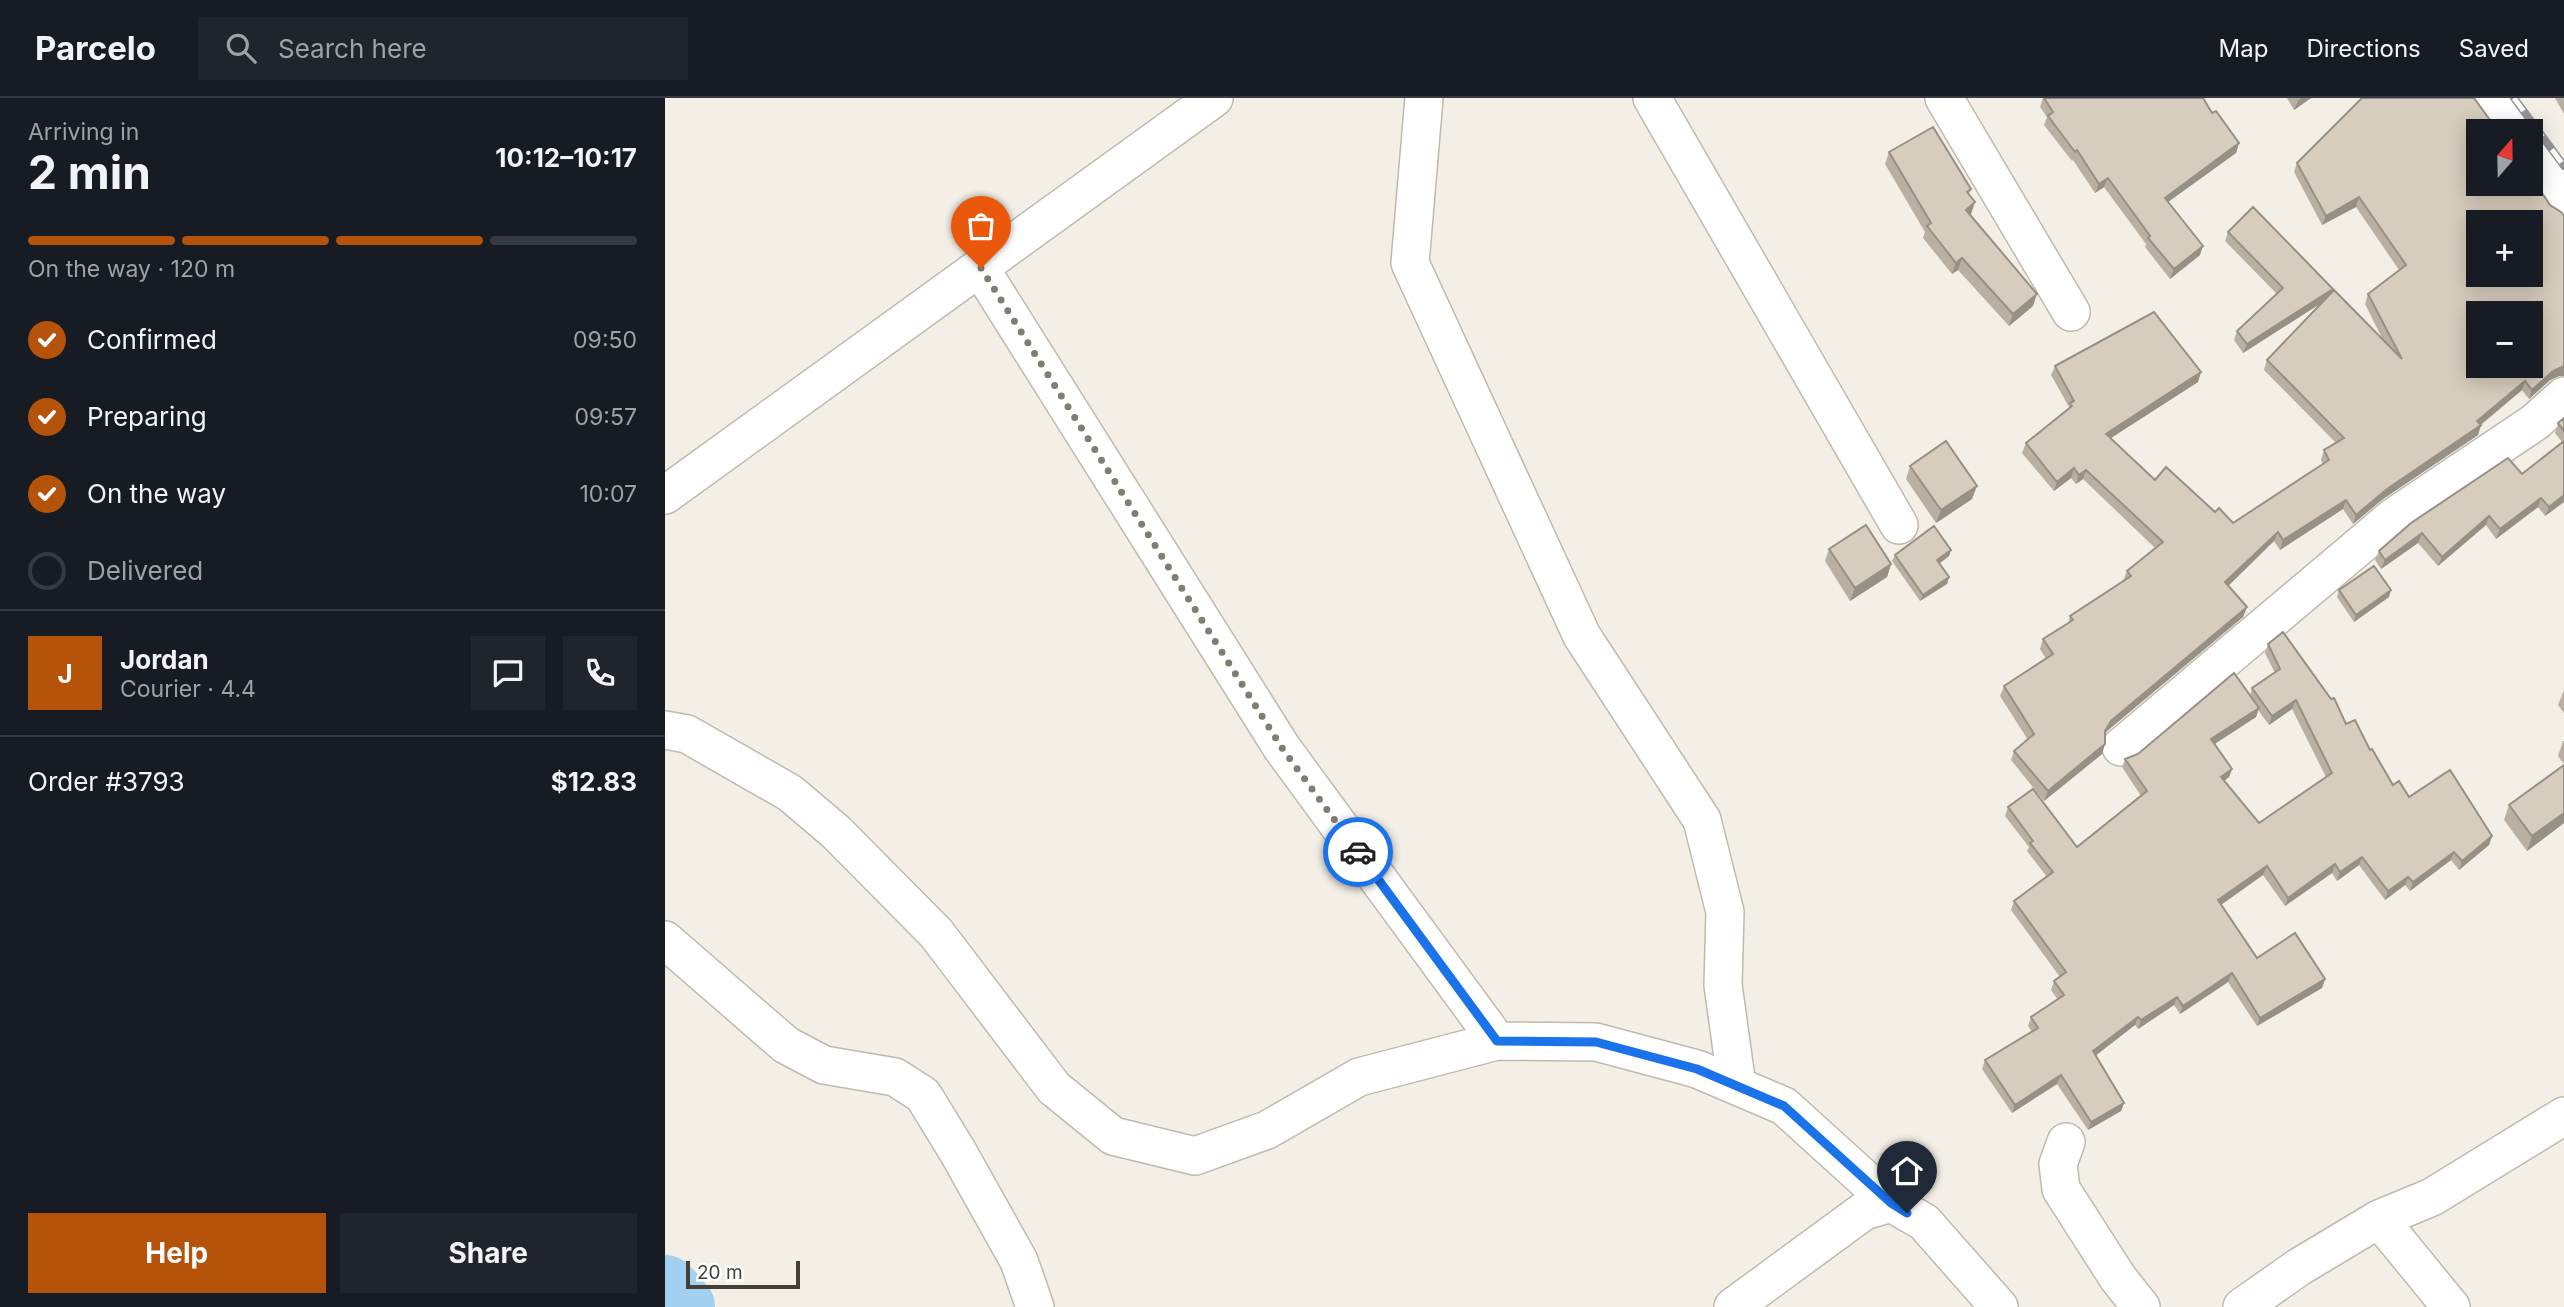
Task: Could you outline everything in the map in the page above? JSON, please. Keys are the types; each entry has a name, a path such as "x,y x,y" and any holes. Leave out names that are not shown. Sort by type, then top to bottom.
{"street":[{"path":"665,495 1214,98"},
{"path":"1424,98 1410,263 1582,636 1702,820 1725,912 1723,985 1737,1086"},
{"path":"1652,98 1899,525"},
{"path":"1944,98 2071,312"},
{"path":"2489,98 2504,119"},
{"path":"2543,172 2564,202"},
{"path":"981,268 1282,748 1497,1041"},
{"path":"2121,747 2395,516 2535,422 2564,396"},
{"path":"665,730 687,734 790,793 837,832 936,933 1053,1087 1113,1136 1195,1156 1267,1130 1360,1077 1497,1041 1596,1042 1697,1069 1784,1106 1891,1203 1924,1222 1999,1307"},
{"path":"665,940 786,1045 824,1065 895,1077 923,1095 1019,1261 1035,1307"},
{"path":"2242,1307 2299,1266 2379,1219 2432,1197 2564,1116"},
{"path":"2066,1142 2058,1164 2061,1189 2118,1278 2141,1307"},
{"path":"1733,1307 1864,1211 1891,1203"},
{"path":"2379,1219 2451,1307"}],"building":[{"path":"2044,98 2203,98 2212,113 2216,111 2239,143 2165,198 2203,246 2174,269 2148,238 2150,236 2108,178 2099,184 2077,150 2075,152 2048,116 2053,112"},
{"path":"2362,98 2474,98 2489,119 2466,119 2466,196 2543,194 2550,205 2564,216 2564,366 2553,371 2532,390 2525,381 2477,421 2481,425 2387,489 2356,515 2346,500 2283,540 2278,532 2225,582 2247,607 2111,721 2105,731 2105,744 2048,791 2014,751 2034,734 2004,686 2053,654 2043,639 2073,620 2070,616 2131,576 2127,571 2163,542 2086,470 2079,475 2074,468 2057,482 2026,443 2072,406 2070,403 2074,401 2055,366 2154,312 2201,372 2106,434 2155,480 2166,467 2215,512 2219,508 2233,523 2329,460 2324,450 2344,438 2267,360 2334,290 2402,359 2368,294 2406,265 2359,197 2326,216 2297,163"},
{"path":"1933,127 1971,189 1967,192 1975,202 1966,210 2037,294 2013,314 1962,258 1956,263 1927,226 1931,223 1889,152"},
{"path":"2253,207 2333,289 2247,344 2237,331 2283,288 2228,232"},
{"path":"2564,418 2564,431 2558,423"},
{"path":"1946,441 1977,486 1941,510 1910,466"},
{"path":"2564,441 2564,495 2549,507 2541,498 2500,529 2489,516 2442,557 2422,533 2385,560 2379,551 2411,523 2508,458 2522,474"},
{"path":"1866,525 1891,564 1855,588 1829,549"},
{"path":"1934,526 1951,550 1937,560 1949,577 1923,595 1895,555"},
{"path":"2374,566 2391,590 2356,615 2339,590"},
{"path":"2283,632 2331,699 2334,698 2346,724 2355,720 2370,750 2372,749 2393,785 2399,781 2409,797 2450,770 2492,836 2462,861 2454,852 2413,882 2408,877 2388,891 2362,857 2340,872 2335,864 2288,898 2267,866 2218,900 2257,958 2295,933 2325,979 2260,1018 2232,973 2183,1006 2177,997 2141,1020 2138,1017 2093,1051 2124,1103 2091,1122 2061,1075 2015,1105 1985,1060 2038,1028 2031,1017 2064,995 2054,981 2066,972 2014,901 2053,872 2030,843 2033,841 2008,807 2033,789 2077,847 2147,791 2125,759 2138,754 2234,673 2259,708 2211,739 2232,769 2221,777 2259,823 2332,773 2296,700 2272,716 2252,688 2280,669 2268,644"},
{"path":"2564,765 2564,813 2532,836 2509,805"}],"waterway":[{"path":"665,1289 681,1307"}],"railway":[{"path":"2514,98 2564,166"}],"way so far":[{"path":"981,268 1282,748 1358,852"}],"route":[{"path":"1358,852 1497,1041 1596,1042 1697,1069 1784,1106 1891,1203 1907,1213"}]}
